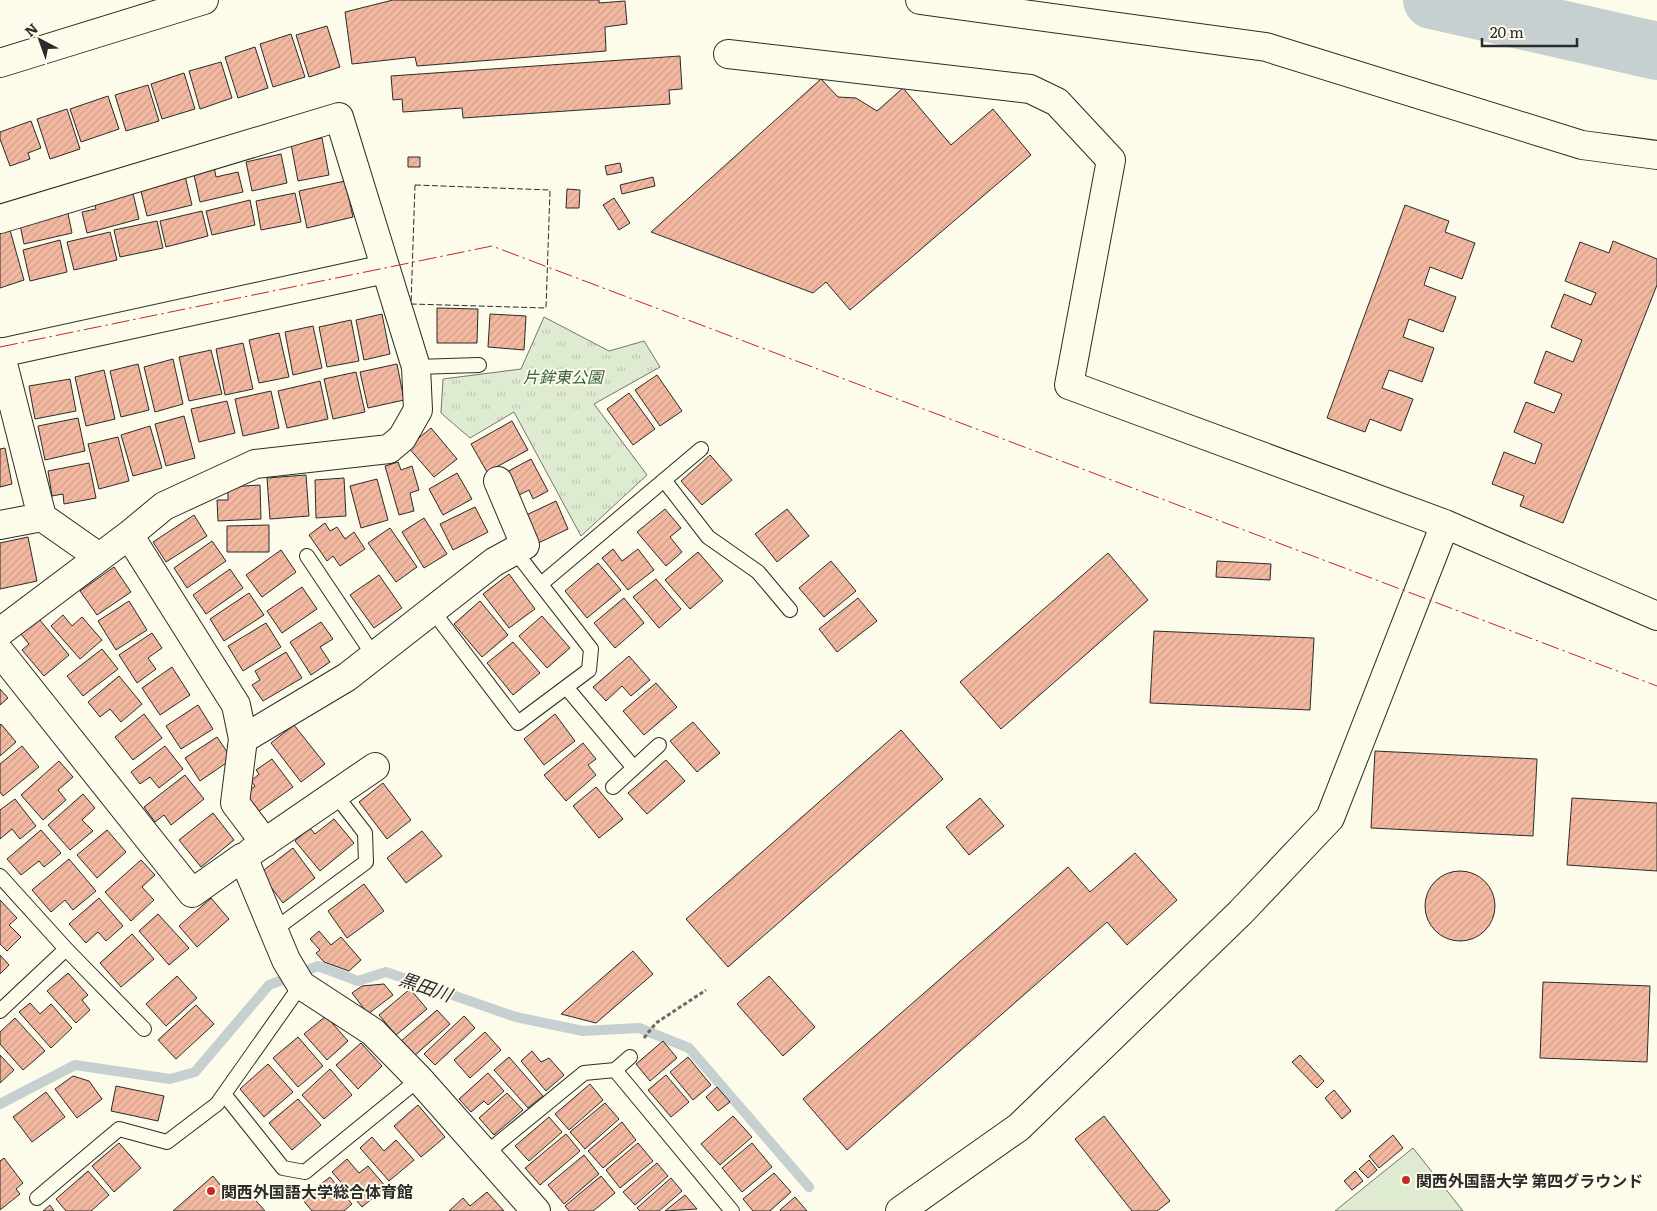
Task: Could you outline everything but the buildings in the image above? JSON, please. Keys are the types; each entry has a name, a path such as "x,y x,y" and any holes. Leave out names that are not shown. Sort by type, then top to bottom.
{"street":[{"path":"0,63 204,0"},
{"path":"920,0 1266,47 1582,145 1657,156"},
{"path":"728,54 1030,89 1057,102 1111,160 1069,385 1445,524 1657,616"},
{"path":"0,218 339,117 416,367 418,410 402,438 389,449 255,464 164,506 129,535 0,632"},
{"path":"99,557 42,517 0,353 385,269"},
{"path":"243,739 347,677 494,562 525,545 498,482"},
{"path":"0,525 42,517"},
{"path":"900,1211 1019,1127 1241,912 1330,818 1445,524"},
{"path":"129,535 236,705 243,739 235,803 254,850 274,930 296,976 373,1032 419,1079 536,1211"},
{"path":"0,652 192,893 375,767"}],"lane":[{"path":"416,367 479,365"},
{"path":"541,584 701,449"},
{"path":"664,480 708,537 758,572 790,610"},
{"path":"432,610 518,723 566,688 589,670 591,649 514,550"},
{"path":"307,556 374,656"},
{"path":"566,688 634,768"},
{"path":"613,787 659,746"},
{"path":"274,930 366,862 365,833 335,794"},
{"path":"0,876 66,949 144,1029"},
{"path":"0,1011 66,949"},
{"path":"37,1198 119,1129 167,1142 217,1104 296,976"},
{"path":"485,1154 584,1073 615,1070 630,1057"},
{"path":"615,1070 732,1211"},
{"path":"224,1094 283,1168 305,1172 419,1079"}],"path":[{"path":"644,1038 656,1023 706,990"}],"green space":[{"name":"片鉾東公園","path":"544,317 609,351 644,341 660,367 594,404 647,475 581,536 514,412 470,438 441,413 443,379 521,369"},
{"name":"関西外国語大学 第四グラウンド","path":"1413,1148 1463,1211 1335,1211"}],"waterway":[{"path":"1432,0 1657,51"},
{"name":"黒田川","path":"0,1104 75,1065 170,1079 195,1072 269,985 318,966 358,981 386,972 516,1017 583,1031 639,1028 689,1048 809,1187"}],"fence":[{"path":"415,185 550,190 546,308 411,304 415,185"}],"power":[{"path":"0,347 492,246 1657,686"}],"place":[{"name":"関西外国語大学 第四グラウンド","path":"1406,1180"},
{"name":"関西外国語大学総合体育館","path":"211,1191"}]}
